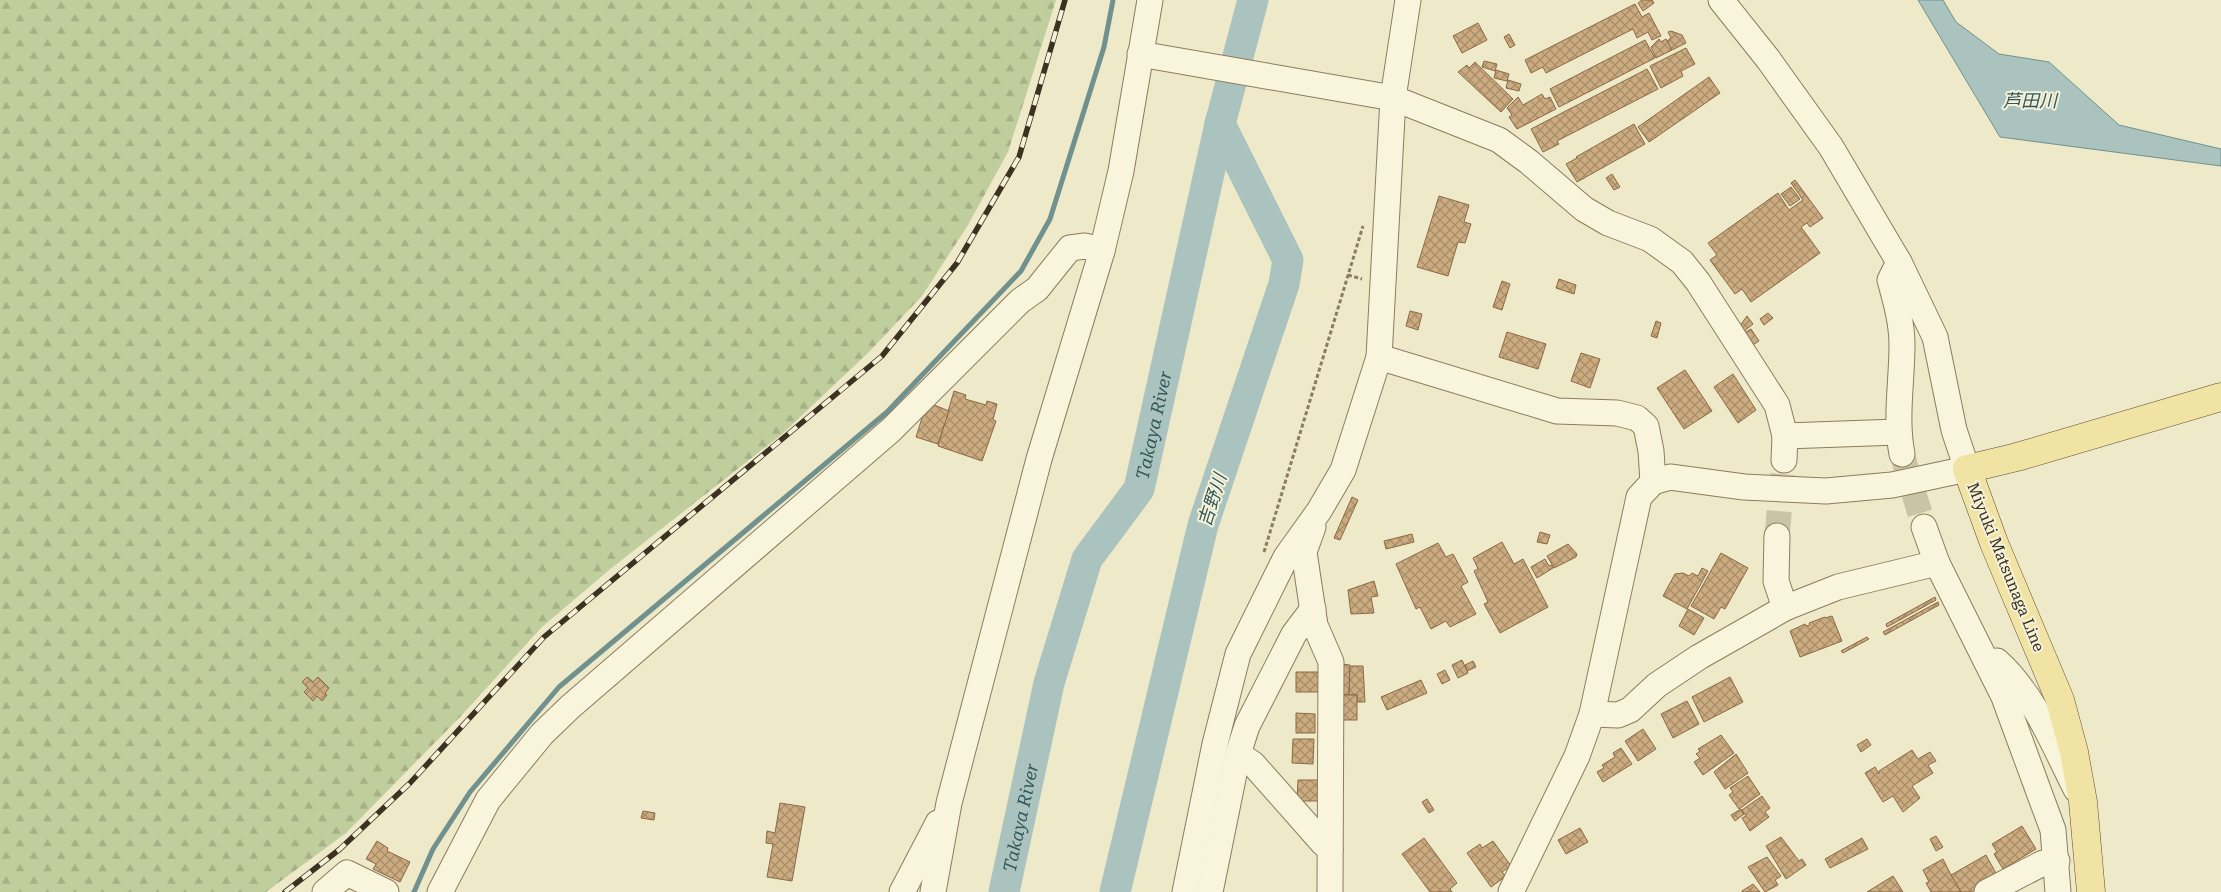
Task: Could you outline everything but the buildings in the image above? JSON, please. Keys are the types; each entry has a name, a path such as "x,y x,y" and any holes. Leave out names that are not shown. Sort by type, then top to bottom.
{"main road":[{"name":"Miyuki Matsunaga Line","path":"2091,892 2083,802 2074,752 2060,700 1994,543 1967,469 2016,457 2221,397"}],"street":[{"path":"933,892 949,803 1039,459 1102,251 1121,171 1150,0"},
{"path":"1185,892 1215,744 1238,654 1286,558 1319,511 1342,470 1378,357 1390,98 1408,0"},
{"path":"1511,892 1577,756 1592,714 1639,497 1653,482 1670,477 1744,487 1826,491 1892,485 1967,469 1954,430 1935,337 1899,262 1831,147 1768,60 1721,0"},
{"path":"1140,54 1390,98 1499,140 1529,162 1584,209 1608,224 1650,239 1682,262 1698,282 1777,405 1785,448 1900,443 1902,344 1898,309 1890,280 1899,262"},
{"path":"440,892 488,800 542,734 570,707 891,430 1020,302 1037,289 1070,248 1085,246 1102,251"},
{"path":"1378,357 1557,410 1618,413 1637,418 1646,426 1651,451 1653,482"},
{"path":"1319,511 1304,552 1315,624 1331,662 1330,892"},
{"path":"1924,527 1937,563 2004,697 2033,775 2053,830 2058,892"},
{"path":"1777,536 1776,581 1785,608"},
{"path":"1592,714 1618,715 1630,710 1658,685 1699,657 1785,608 1838,587 1937,563"},
{"path":"1210,892 1238,754 1247,726 1294,634 1313,609"},
{"path":"1976,642 2005,668 2040,717 2083,802"},
{"path":"1238,754 1252,764 1330,849"},
{"path":"902,892 949,803"},
{"path":"1987,892 2042,863 2057,861"},
{"path":"325,892 347,873 386,892"}],"path":[{"path":"1262,558 1365,220"},
{"path":"1348,275 1353,276"}],"green space":[{"path":"0,0 1056,0 1008,152 968,225 922,296 869,352 781,435 609,570 542,627 461,716 346,833 266,892 0,892"}],"water":[{"name":"芦田川","path":"1918,0 1943,0 1956,22 1999,54 2049,62 2119,125 2221,149 2221,166 2000,137"}],"waterway":[{"path":"414,892 433,849 470,792 559,687 887,412 1021,271 1050,219 1104,47 1113,0"},
{"name":"Takaya River","path":"1004,892 1049,683 1087,559 1139,489 1220,124 1253,0"},
{"name":"吉野川","path":"1115,892 1203,525 1284,284 1288,260 1220,124"}],"tunnel":[{"path":"1902,454 1924,527"},
{"path":"1777,536 1784,460"}],"railway":[{"path":"285,892 340,849 410,783 544,637 882,356 957,263 1019,157 1065,0"}]}
